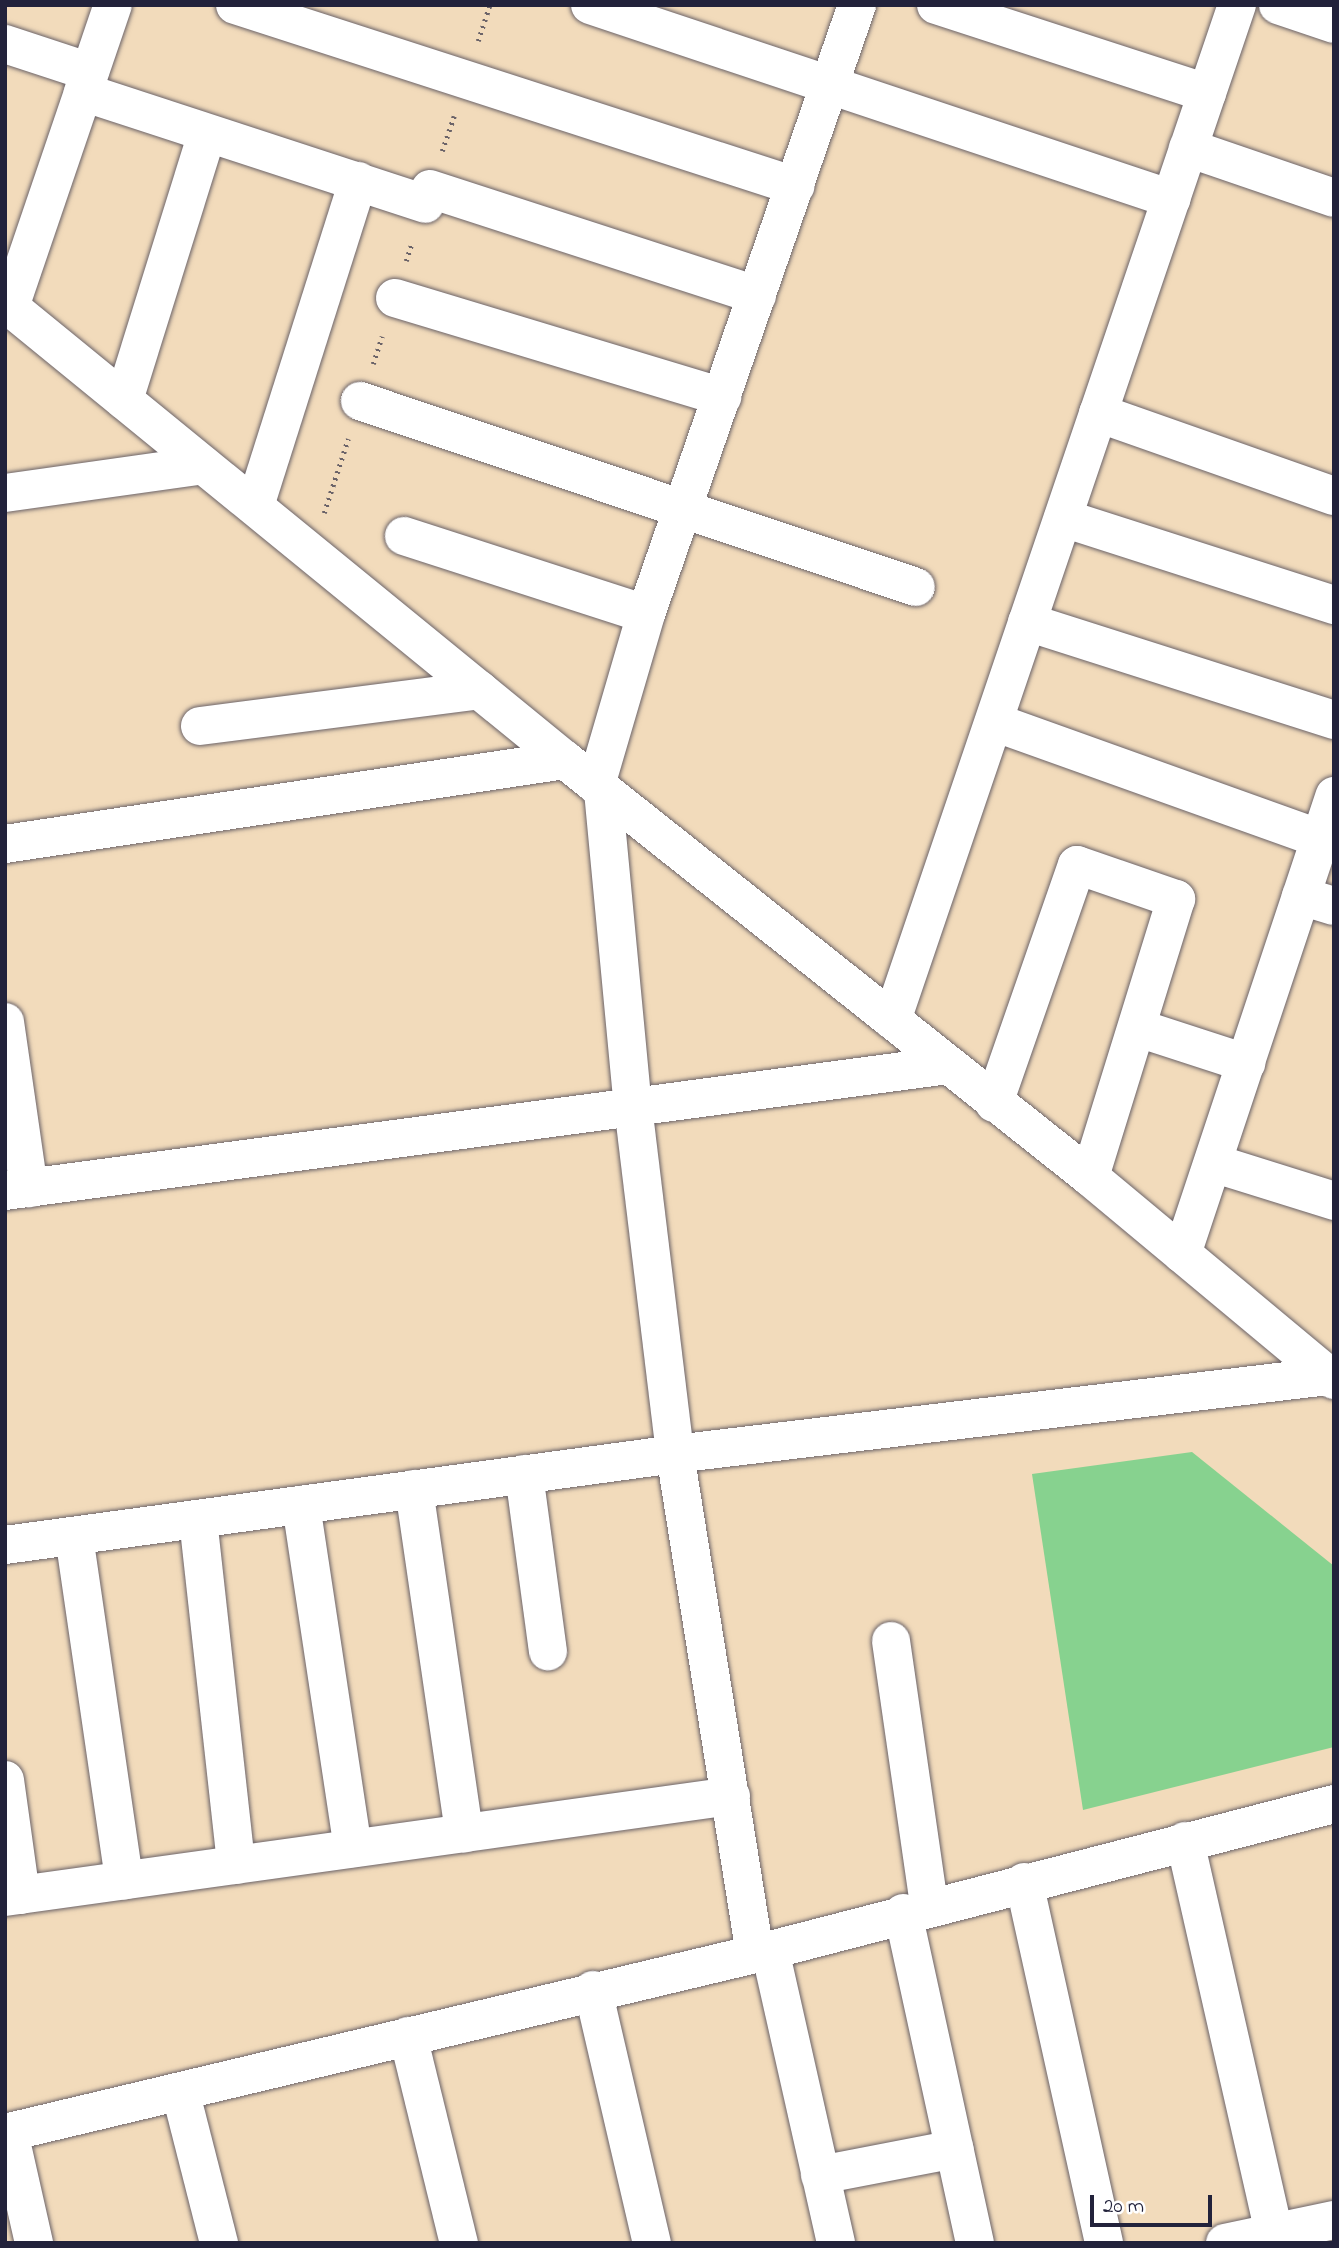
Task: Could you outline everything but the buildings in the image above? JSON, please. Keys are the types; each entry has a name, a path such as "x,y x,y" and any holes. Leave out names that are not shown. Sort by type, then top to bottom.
{"street":[{"path":"113,5 8,305 565,760 1090,1177 1331,1378"},
{"path":"235,5 795,186"},
{"path":"590,5 1171,200"},
{"path":"836,2243 762,1952 731,1796 675,1454 633,1105 600,788 646,614 857,5"},
{"path":"936,5 1207,93"},
{"path":"892,1020 1237,5"},
{"path":"1278,5 1334,24"},
{"path":"5,44 207,134 358,181 427,196 757,295"},
{"path":"124,400 207,134"},
{"path":"1188,148 1334,198"},
{"path":"255,506 358,181"},
{"path":"395,298 722,397"},
{"path":"360,401 684,506 916,587"},
{"path":"1098,413 1334,496"},
{"path":"5,493 203,465"},
{"path":"1063,518 1334,605"},
{"path":"404,536 646,614"},
{"path":"1027,622 1334,720"},
{"path":"200,726 480,690"},
{"path":"994,722 1320,839"},
{"path":"5,844 565,760"},
{"path":"1182,1254 1246,1063 1317,901 1320,839 1334,796"},
{"path":"994,1103 1077,865 1176,899 1090,1177"},
{"path":"5,1021 17,1189 948,1065"},
{"path":"1138,1028 1246,1063"},
{"path":"1213,1163 1334,1201"},
{"path":"5,1545 675,1454 1331,1378"},
{"path":"524,1474 548,1651"},
{"path":"414,1489 464,1833"},
{"path":"301,1505 354,1848"},
{"path":"198,1519 236,1865"},
{"path":"74,1536 124,1880"},
{"path":"891,1641 916,1909 955,2149 975,2243"},
{"path":"5,1780 13,1896 731,1796"},
{"path":"34,2243 7,2133 181,2094 593,1990 762,1952 916,1909 1334,1804"},
{"path":"1185,1841 1275,2237"},
{"path":"1024,1882 1104,2243"},
{"path":"593,1990 652,2243"},
{"path":"408,2036 458,2243"},
{"path":"181,2094 219,2243"},
{"path":"820,2175 955,2149"},
{"path":"1225,2243 1275,2237 1334,2220"}],"green space":[{"path":"1192,1452 1334,1566 1334,1747 1083,1810 1032,1474"}]}
